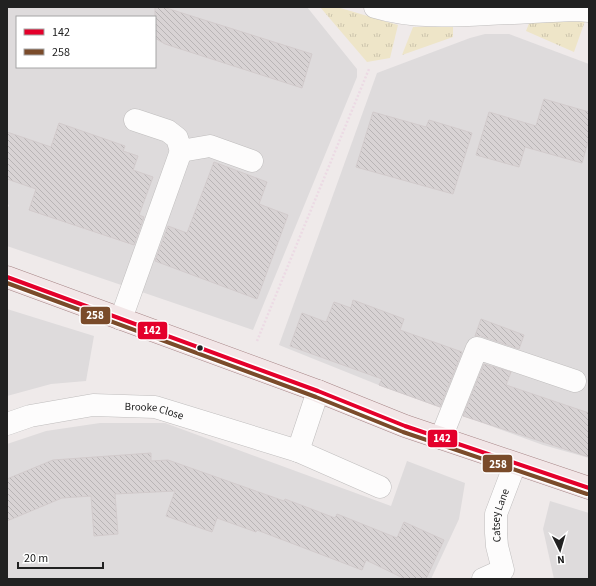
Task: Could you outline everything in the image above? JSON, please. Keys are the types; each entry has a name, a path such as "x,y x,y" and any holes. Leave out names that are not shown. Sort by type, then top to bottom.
{"main road":[{"path":"7,277 247,364 405,426 589,488"}],"street":[{"path":"375,7 408,14 450,16 577,10 589,11"},
{"path":"121,319 181,151 177,138 168,131 135,120"},
{"path":"181,151 210,146 252,161"},
{"path":"441,438 477,348 575,381"},
{"path":"298,451 318,391"},
{"name":"Brooke Close","path":"7,424 30,416 93,405 155,407 298,451 380,487"},
{"name":"Catsey Lane","path":"483,579 505,575 497,546 496,514 515,464"}],"path":[{"path":"247,364 369,69"}],"shaded area":[{"path":"7,7 307,7 357,69 357,77 253,330 7,246 7,210 9,205 7,204"},
{"path":"485,34 509,34 589,64 589,458 543,445 381,386 279,345 377,73 470,38"},
{"path":"7,309 94,336 86,381 51,384 7,396"},
{"path":"100,423 165,423 391,506 407,461 465,483 459,519 431,579 7,579 7,444 46,431"},
{"path":"550,501 589,513 589,579 554,579 543,529"}],"green space":[{"path":"320,7 337,7 398,25 390,58 367,62"},
{"path":"530,21 585,21 574,52 526,31"},
{"path":"453,26 453,37 402,55 413,27"}],"building":[{"path":"155,7 163,7 312,54 302,88 165,44 156,39"},
{"path":"544,99 589,112 589,138 582,163 525,147 519,167 476,155 489,112 536,126"},
{"path":"373,112 426,127 429,120 472,133 453,194 356,167"},
{"path":"59,123 125,146 123,151 138,156 133,170 153,177 139,215 144,217 134,245 29,210 36,189 7,179 7,132 51,147"},
{"path":"214,162 267,182 259,204 288,215 257,299 155,261 168,226 187,233"},
{"path":"353,300 404,319 400,330 462,352 440,407 379,385 382,379 290,346 302,313 326,322 334,302 351,308"},
{"path":"481,319 524,335 519,349 481,336 475,336"},
{"path":"484,364 511,372 506,385 589,413 589,457 463,416"},
{"path":"151,453 151,461 168,460 284,501 285,499 335,518 337,514 397,538 404,522 444,540 426,579 405,579 366,560 362,570 257,530 256,532 217,518 212,532 166,516 175,491 115,494 118,534 94,536 91,496 62,498 7,521 7,479 53,460"}],"transit line":[{"name":"142","path":"7,277 318,391 405,426 589,488"},
{"name":"258","path":"7,283 316,397 403,432 587,494"}]}
